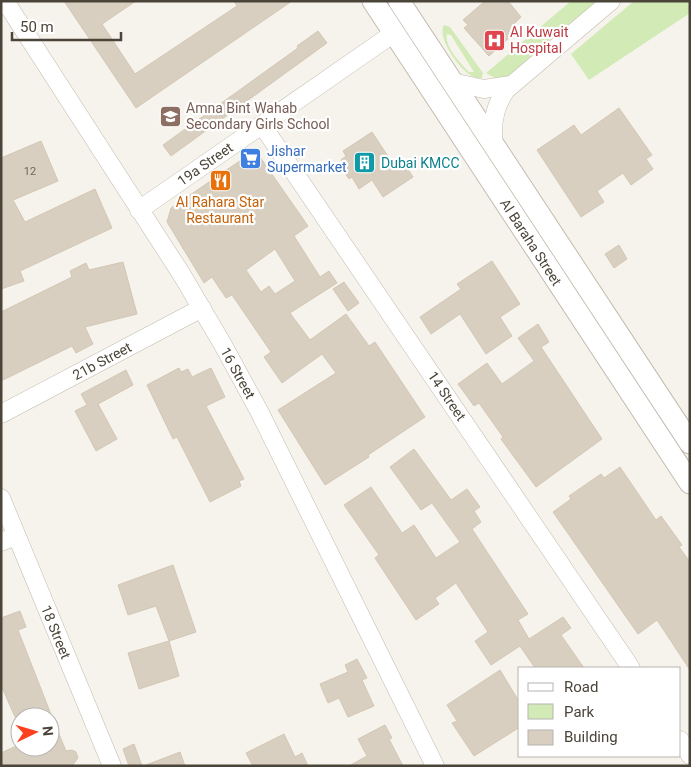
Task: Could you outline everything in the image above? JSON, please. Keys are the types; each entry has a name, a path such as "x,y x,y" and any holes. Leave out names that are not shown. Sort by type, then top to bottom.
{"street":[{"name":"16 Street","path":"5,1 9,21 139,210 202,308 260,411 434,766"},
{"name":"Al Baraha Street","path":"373,1 690,482"},
{"name":"Al Baraha Street","path":"399,1 690,443"},
{"path":"494,145 492,128 496,110 511,85 611,1"},
{"name":"19a Street","path":"139,210 394,33"},
{"path":"452,82 484,88 511,85"},
{"name":"14 Street","path":"262,125 630,667"},
{"name":"21b Street","path":"1,414 202,308"},
{"name":"18 Street","path":"1,498 9,539 109,765"},
{"path":"681,742 690,755"}],"green space":[{"path":"571,1 605,1 516,76 497,79 486,73"},
{"path":"634,1 690,1 690,13 589,80 571,54"},
{"path":"444,25 450,27 483,73 482,78 476,78 468,74 461,67 448,49 442,31","holes":["447,34 451,35 474,72 469,72 451,49 448,44"]}],"building":[{"path":"64,1 136,1 102,24 135,74 237,6 234,1 292,1 136,108"},
{"path":"485,1 508,1 521,17 514,24 519,29 489,56 464,28 468,25 463,20"},
{"path":"318,31 327,43 171,156 163,145 298,48 297,46"},
{"path":"619,108 652,155 646,159 653,169 631,185 623,173 597,191 604,202 581,217 537,150 574,125 581,135"},
{"name":"Dubai KMCC","path":"372,132 393,164 401,159 413,177 383,197 372,180 359,189 352,177 349,179 343,170 346,167 341,160 346,156 343,151"},
{"path":"41,141 58,181 13,200 25,222 95,189 112,228 20,271 24,281 1,289 1,158"},
{"path":"247,156 260,157 308,226 294,236 320,277 329,271 337,283 290,313 310,340 346,314 369,346 375,342 425,417 368,455 369,457 325,485 278,410 336,373 322,354 282,383 264,357 271,352 232,295 226,298 212,277 204,283 167,222 171,208","holes":["275,249 295,281 275,294 269,286 261,292 246,270"]},
{"path":"619,245 627,259 614,268 605,254"},
{"path":"492,261 520,304 500,317 512,336 486,354 460,314 431,334 420,317 461,289 457,284"},
{"path":"123,262 137,314 85,327 93,344 76,353 72,346 1,381 1,312 72,277 70,271 86,263 89,270"},
{"path":"344,282 359,303 348,311 333,289"},
{"path":"538,324 549,342 541,347 602,439 536,487 501,439 503,437 479,403 474,406 458,384 487,363 502,384 534,361 518,338"},
{"path":"179,368 181,372 188,369 192,377 211,368 225,397 206,406 244,479 239,481 241,486 210,502 177,437 173,439 147,385"},
{"path":"126,370 133,385 98,404 117,439 96,451 75,411 87,405 81,394"},
{"path":"414,449 451,500 467,489 480,507 474,511 481,522 472,529 528,614 518,620 529,639 563,617 571,628 561,635 583,667 534,667 520,646 491,665 475,641 488,632 456,583 435,598 439,604 416,620 375,558 379,555 344,505 371,487 402,533 414,525 436,558 460,542 432,503 421,510 390,467"},
{"path":"620,467 656,520 661,516 682,545 679,547 690,562 690,670 657,620 638,634 553,512 571,499 569,496 601,474 604,478"},
{"path":"173,565 196,632 169,641 156,606 128,615 118,585"},
{"path":"20,611 26,627 18,630 48,707 11,707 1,685 1,618"},
{"path":"169,641 179,676 139,689 128,653"},
{"path":"357,659 367,678 362,680 374,706 348,717 339,698 328,703 320,684 348,672 345,665"},
{"path":"500,670 518,700 518,728 474,756 452,723 457,721 447,705"},
{"path":"385,725 392,738 389,739 403,766 349,766 367,756 358,739"},
{"path":"284,734 295,757 302,753 308,766 253,766 246,753"},
{"path":"60,736 66,751 72,750 76,752 78,758 72,766 1,766 1,753 10,749 10,757 60,757"},
{"path":"134,744 142,766 129,766 123,749"},
{"path":"180,752 185,766 146,766 146,765"}],"place":[{"name":"Al Kuwait Hospital","path":"494,40"},
{"name":"Amna Bint Wahab Secondary Girls School","path":"170,116"},
{"name":"Jishar Supermarket","path":"251,159"},
{"name":"Dubai KMCC","path":"365,163"},
{"name":"Al Rahara Star Restaurant","path":"220,180"}]}
